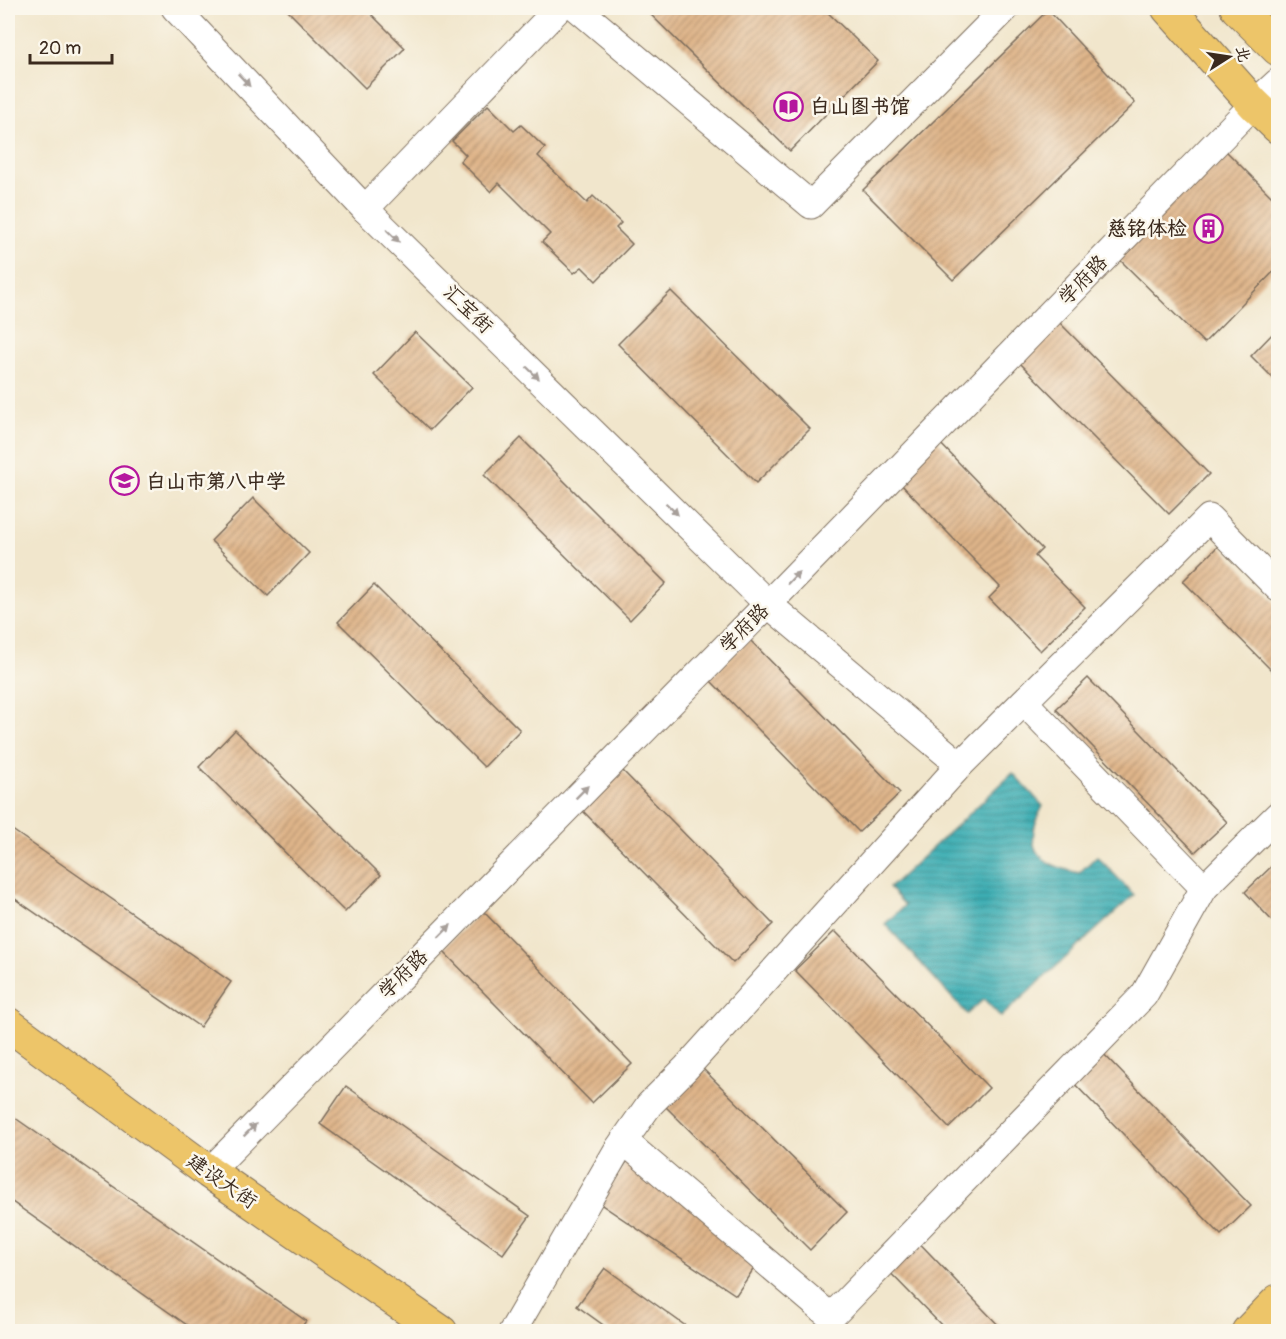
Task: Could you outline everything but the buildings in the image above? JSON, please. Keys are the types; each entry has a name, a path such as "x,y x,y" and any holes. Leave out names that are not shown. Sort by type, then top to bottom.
{"main road":[{"path":"1168,8 1254,104 1278,127"},
{"path":"1237,8 1278,49"},
{"name":"建设大街","path":"8,1024 209,1172 441,1332"},
{"path":"1248,1332 1278,1301"}],"street":[{"name":"汇宝街","path":"175,8 366,209 768,604 960,765"},
{"path":"366,209 559,8"},
{"path":"577,8 811,205 1006,8"},
{"name":"学府路","path":"209,1172 1278,82"},
{"path":"512,1332 624,1141 649,1105 686,1068 960,765 1209,518 1278,588"},
{"path":"1024,702 1204,888"},
{"path":"624,1141 831,1317 1144,995 1204,888 1278,815"}],"water":[{"path":"1013,773 1043,806 1033,833 1037,852 1043,859 1053,865 1079,873 1097,856 1134,895 1001,1017 984,999 967,1014 885,924 905,905 889,888"}],"place":[{"name":"白山图书馆","path":"789,106"},
{"name":"慈铭体检","path":"1208,228"},
{"name":"白山市第八中学","path":"125,481"}]}
